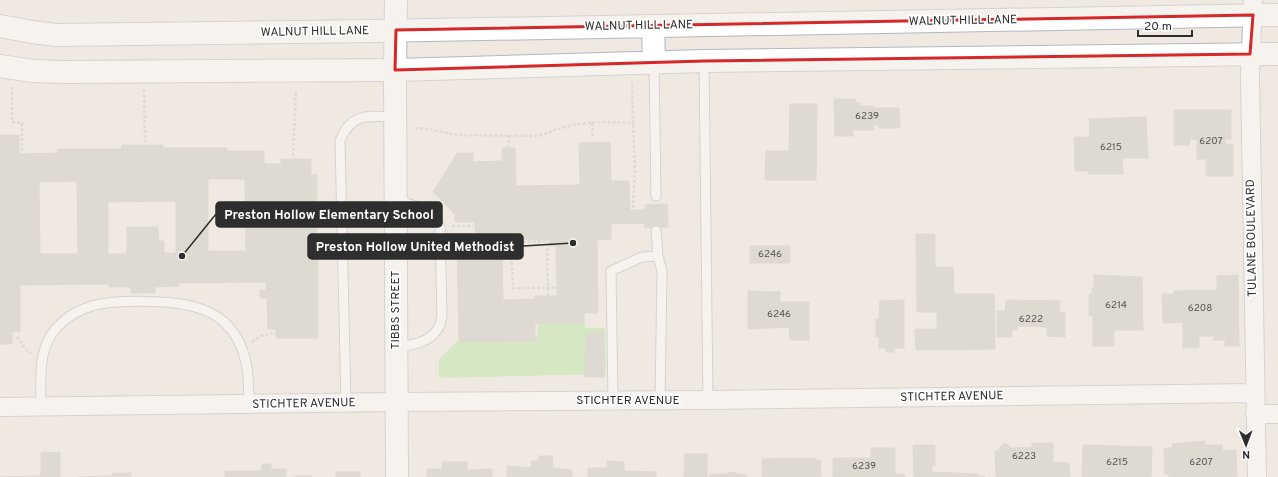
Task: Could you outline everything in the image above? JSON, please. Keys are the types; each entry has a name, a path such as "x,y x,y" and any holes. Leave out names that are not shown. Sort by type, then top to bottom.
{"main road":[{"name":"TIBBS STREET","path":"396,0 395,70 404,122 395,200 397,477"},
{"name":"WALNUT HILL LANE","path":"0,26 56,35 653,26 1253,8 1278,15"},
{"path":"653,26 654,62"},
{"path":"6,74 33,72 395,70 704,61 1278,54"}],"street":[{"name":"TULANE BOULEVARD","path":"1253,8 1250,54 1256,477"},
{"name":"STICHTER AVENUE","path":"0,407 396,402 660,401 1255,393"},
{"path":"1256,414 1278,414"}],"lane":[{"path":"704,61 708,400"},
{"path":"654,62 656,196"},
{"path":"346,403 340,141 344,130 351,122 360,118 371,116 404,122"},
{"path":"395,200 426,209 434,216 440,226 442,315 439,327 432,336 418,343 396,347"},
{"path":"656,231 658,256 662,271 660,401"},
{"path":"613,401 611,270 642,256 658,256"},
{"path":"41,407 41,368 44,350 50,337 59,324 73,314 89,307 104,303 139,302 180,304 196,307 212,313 226,323 244,353 248,369 250,404"}],"path":[{"path":"6,74 12,122 22,122 22,151"},
{"path":"632,79 635,171 633,208"},
{"path":"293,156 296,85"},
{"path":"144,87 145,142"},
{"path":"404,122 442,133 456,135 537,136 561,128 592,123 633,123"},
{"path":"592,123 593,136"},
{"path":"508,158 509,135"},
{"path":"440,226 473,226"},
{"path":"548,296 548,288 547,242 511,242 513,288 548,288 556,288"},
{"path":"251,344 253,340 260,336 273,333"},
{"path":"17,337 26,350 34,354"}],"highlighted area":[{"path":"1253,15 1250,54 704,61 395,70 396,30"}],"green space":[{"path":"538,318 584,318 585,328 605,328 606,374 439,378 439,359 459,339 504,339 505,336 537,336"}],"building":[{"path":"834,99 856,99 856,103 860,103 860,106 873,106 873,108 899,108 900,128 879,128 879,125 873,125 874,130 853,130 853,136 835,136"},
{"path":"790,104 817,104 816,180 765,180 766,151 789,151"},
{"path":"1174,110 1231,110 1231,139 1225,139 1225,144 1233,144 1233,176 1206,176 1206,159 1197,159 1197,139 1190,139 1190,145 1174,145"},
{"path":"1146,117 1148,158 1122,158 1123,174 1088,174 1088,171 1075,171 1074,137 1090,137 1089,119"},
{"path":"0,135 19,135 19,154 58,153 57,149 122,149 122,145 163,145 163,148 227,148 227,151 264,151 264,164 281,164 281,159 311,159 311,175 317,175 317,242 314,242 314,259 318,259 318,338 276,338 276,329 268,329 267,298 260,298 260,290 266,290 266,282 178,283 178,286 155,287 155,293 131,293 131,287 109,287 109,284 20,285 20,332 12,332 12,344 0,344","holes":["208,179 245,179 246,251 208,251","77,181 78,254 40,254 39,182","176,201 176,253 164,253 164,241 159,241 158,227 127,227 127,254 108,254 108,202"]},
{"path":"610,142 611,181 629,181 630,210 645,210 645,205 667,204 668,227 645,228 644,223 611,224 611,239 597,240 598,313 584,313 584,322 535,324 535,341 459,342 457,236 475,236 475,222 455,222 455,214 433,192 457,153 473,153 473,162 502,161 502,148 515,148 516,186 580,185 579,143","holes":["502,240 549,240 549,246 556,246 557,296 535,296 535,299 503,300"]},
{"path":"916,234 935,234 935,267 953,267 954,294 994,294 995,349 916,350 915,329 937,329 937,312 917,312"},
{"path":"750,246 790,246 790,263 750,263"},
{"path":"1094,275 1142,277 1143,330 1114,330 1114,346 1093,346 1093,316 1089,316 1089,295 1092,294 1092,288 1094,288"},
{"path":"1238,275 1239,346 1225,346 1225,340 1214,340 1214,336 1199,336 1199,347 1183,348 1183,322 1163,323 1162,294 1174,294 1174,291 1217,290 1217,276"},
{"path":"748,291 780,292 780,302 809,302 809,340 790,340 789,327 748,329"},
{"path":"904,300 904,348 894,348 894,352 886,352 886,348 879,348 879,337 876,337 876,319 879,319 880,301"},
{"path":"1006,300 1060,301 1059,312 1065,312 1065,337 1047,336 1047,327 1017,326 1017,330 1012,330 1012,337 997,337 997,311 1005,311"},
{"path":"603,333 604,377 585,377 586,334"},
{"path":"1205,441 1205,445 1222,445 1223,451 1236,450 1237,477 1169,477 1169,474 1165,474 1164,448 1172,448 1172,444"},
{"path":"1032,443 1053,443 1053,462 1069,463 1070,477 996,477 995,451 998,451 1003,444 1007,444 1011,448 1032,447"},
{"path":"913,445 935,445 935,465 932,465 932,472 978,474 978,476 985,477 914,477"},
{"path":"1083,445 1152,447 1151,477 1082,477"},
{"path":"871,448 895,448 895,474 905,474 905,477 833,477 833,458 871,458"},
{"path":"60,452 60,477 0,477 41,476 41,453"},
{"path":"685,454 707,454 707,477 684,477"},
{"path":"539,456 553,456 552,468 572,470 572,477 507,477 507,466 531,468 532,461 539,461"},
{"path":"815,458 815,460 820,460 821,477 762,477 762,459"},
{"path":"607,461 624,462 624,471 656,472 656,477 588,477 588,468 607,468"},
{"path":"442,462 467,462 467,470 492,469 492,477 427,477 427,469 442,469"},
{"path":"262,464 271,464 271,469 286,469 286,477 225,477 225,471 262,471"},
{"path":"336,472 360,472 360,477 336,477"},
{"path":"728,472 746,475 746,477 710,477 710,474 728,474"},
{"path":"113,473 131,473 131,477 78,477 113,476"},
{"path":"312,476 312,477 294,477"}],"place":[{"name":"Preston Hollow United Methodist","path":"573,243"},
{"name":"Preston Hollow Elementary School","path":"182,256"}]}
